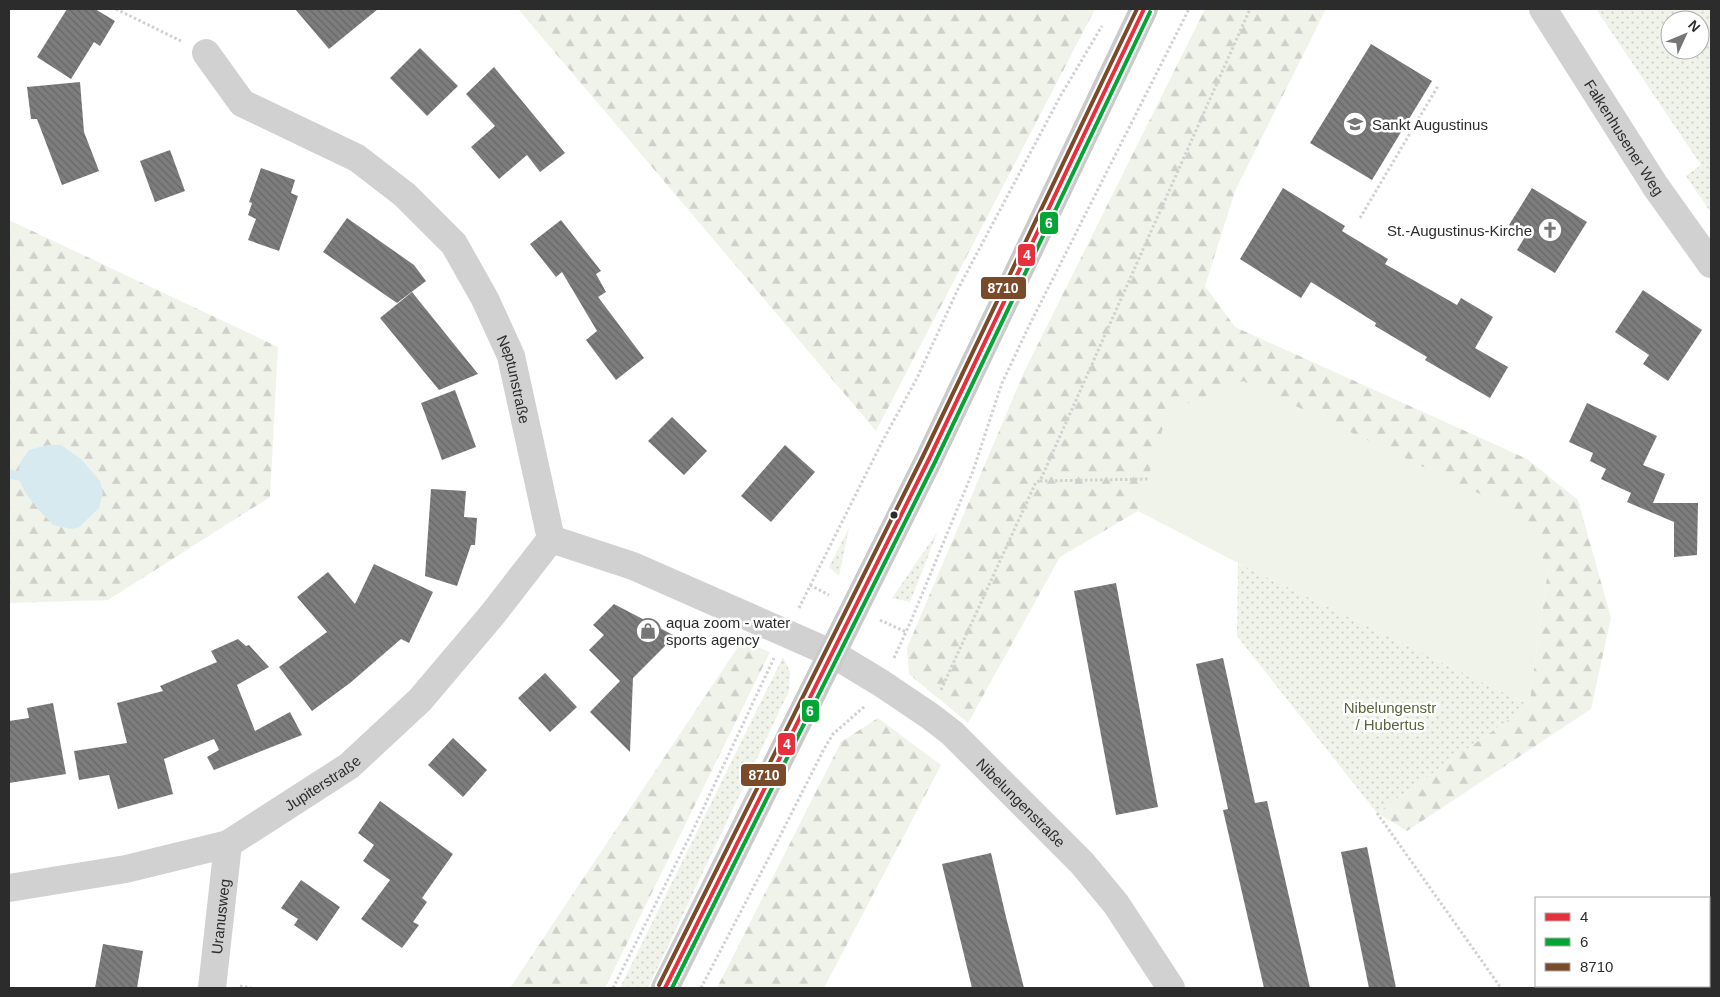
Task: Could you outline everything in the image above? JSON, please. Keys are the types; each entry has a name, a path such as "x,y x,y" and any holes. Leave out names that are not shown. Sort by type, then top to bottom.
{"main road":[{"path":"665,988 956,404 1144,9"}],"street":[{"name":"Falkenhusener Weg","path":"1543,9 1656,187 1711,264"},
{"name":"Neptunstraße","path":"206,53 242,103 357,158 405,195 454,244 486,299 511,356 551,539"},
{"path":"551,539 633,566 832,654"},
{"name":"Jupiterstraße","path":"9,888 126,869 228,844 349,766 420,700 492,615 551,539"},
{"name":"Nibelungenstraße","path":"832,654 881,682 952,733 1082,863 1116,904 1167,986"},
{"name":"Uranusweg","path":"212,988 228,844"}],"path":[{"path":"116,9 206,53"},
{"path":"700,988 824,748 834,734 870,702 881,682 911,621 973,471 1002,383 1189,9"},
{"path":"930,716 1036,482 1040,480 1250,9"},
{"path":"614,988 695,826 786,633 882,442 917,378 958,289 1061,95 1102,26"},
{"path":"1360,218 1438,86"},
{"path":"1040,480 1148,479"},
{"path":"1377,813 1501,988"}],"green space":[{"path":"518,9 1095,9 876,431"},
{"path":"1205,9 1326,9 1235,191 1205,286 1235,327 1527,459 1578,500 1611,618 1591,709 1407,831 1377,813 1529,705 1548,569 1148,479 1138,511 1060,557 968,723 909,674 907,648 1024,372"},
{"path":"1596,9 1711,9 1711,213 1686,176 1701,165"},
{"path":"9,220 278,347 270,497 108,600 9,603"},
{"path":"1243,381 1522,514 1548,569 1529,705 1238,563 1138,511 1168,411"},
{"path":"849,528 839,576 829,567"},
{"path":"938,531 910,602 892,598"},
{"name":"Nibelungenstr / Hubertus","path":"1238,563 1529,705 1377,813 1237,636"},
{"path":"742,641 770,652 605,988 510,988"},
{"path":"783,657 790,672 789,691 648,988 620,988"},
{"path":"878,718 941,765 824,988 717,988 841,742"}],"shaded area":[{"path":"48,445 61,445 81,459 100,481 103,493 99,508 79,527 72,529 53,525 23,489 19,472 23,458 29,450"}],"building":[{"path":"67,9 95,9 115,21 100,46 94,42 71,79 37,57"},
{"path":"295,9 378,9 329,49"},
{"path":"1371,44 1432,81 1372,180 1310,143"},
{"path":"420,48 458,86 427,116 390,78"},
{"path":"494,67 565,153 540,172 527,155 499,179 471,147 495,126 466,94"},
{"path":"80,82 84,132 99,171 62,185 37,119 31,119 27,87"},
{"path":"170,150 185,191 155,202 140,161"},
{"path":"261,168 295,180 291,193 298,196 279,251 248,240 256,219 248,215 252,203 249,202"},
{"path":"1283,188 1345,226 1342,231 1388,259 1385,264 1457,305 1461,298 1493,317 1475,348 1508,367 1490,398 1425,360 1427,357 1375,326 1376,323 1311,282 1301,298 1240,259"},
{"name":"St.-Augustinus-Kirche","path":"1532,188 1587,222 1555,273 1517,250 1526,235 1509,225"},
{"path":"347,218 414,265 426,281 397,303 323,252"},
{"path":"561,220 601,271 596,274 606,292 598,297 644,358 616,380 586,340 597,331 562,272 556,277 530,244"},
{"path":"1643,290 1702,330 1668,381 1643,364 1649,355 1615,332"},
{"path":"412,292 478,374 439,390 380,318"},
{"path":"455,390 476,447 442,460 421,403"},
{"path":"1587,403 1657,436 1643,465 1665,474 1653,503 1698,503 1697,555 1674,557 1674,522 1627,502 1631,493 1601,479 1606,469 1590,461 1593,453 1569,442"},
{"path":"672,417 707,451 684,475 648,441"},
{"path":"785,445 815,472 771,522 741,496"},
{"path":"431,489 466,491 464,517 477,518 475,545 471,545 457,586 425,576"},
{"path":"374,564 433,592 409,643 401,639 350,683 312,711 279,667 327,632 297,597 328,572 355,604"},
{"path":"1116,583 1158,807 1116,815 1074,591"},
{"path":"614,604 675,636 633,678 630,752 590,712 620,681 589,650 604,635 593,625"},
{"path":"238,639 246,646 249,645 269,667 237,685 255,731 290,712 302,735 214,770 207,757 219,750 214,739 164,759 173,794 118,809 109,775 79,780 74,751 127,743 117,703 163,691 160,686 217,662 211,651"},
{"path":"1223,658 1255,803 1267,801 1310,988 1264,988 1223,810 1228,809 1196,664"},
{"path":"545,673 577,707 550,732 518,698"},
{"path":"53,703 66,774 9,783 9,721 29,718 27,708"},
{"path":"453,738 487,770 463,797 428,765"},
{"path":"380,801 453,854 422,898 427,902 413,922 419,925 402,948 361,919 390,880 363,861 374,845 358,833"},
{"path":"1367,847 1396,988 1369,988 1341,852"},
{"path":"991,853 1024,988 972,988 942,864"},
{"path":"301,880 340,907 317,941 294,925 298,919 281,908"},
{"path":"103,944 143,951 137,988 95,988"}],"waterway":[{"path":"9,474 19,476"}],"transit line":[{"name":"8710","path":"659,985 923,456 1137,9"},
{"name":"4","path":"665,988 929,459 1144,9"},
{"name":"6","path":"672,988 935,462 1150,12"}],"place":[{"name":"Sankt Augustinus","path":"1355,124"},
{"name":"St.-Augustinus-Kirche","path":"1550,230"},
{"name":"aqua zoom - water sports agency","path":"648,631"}]}
